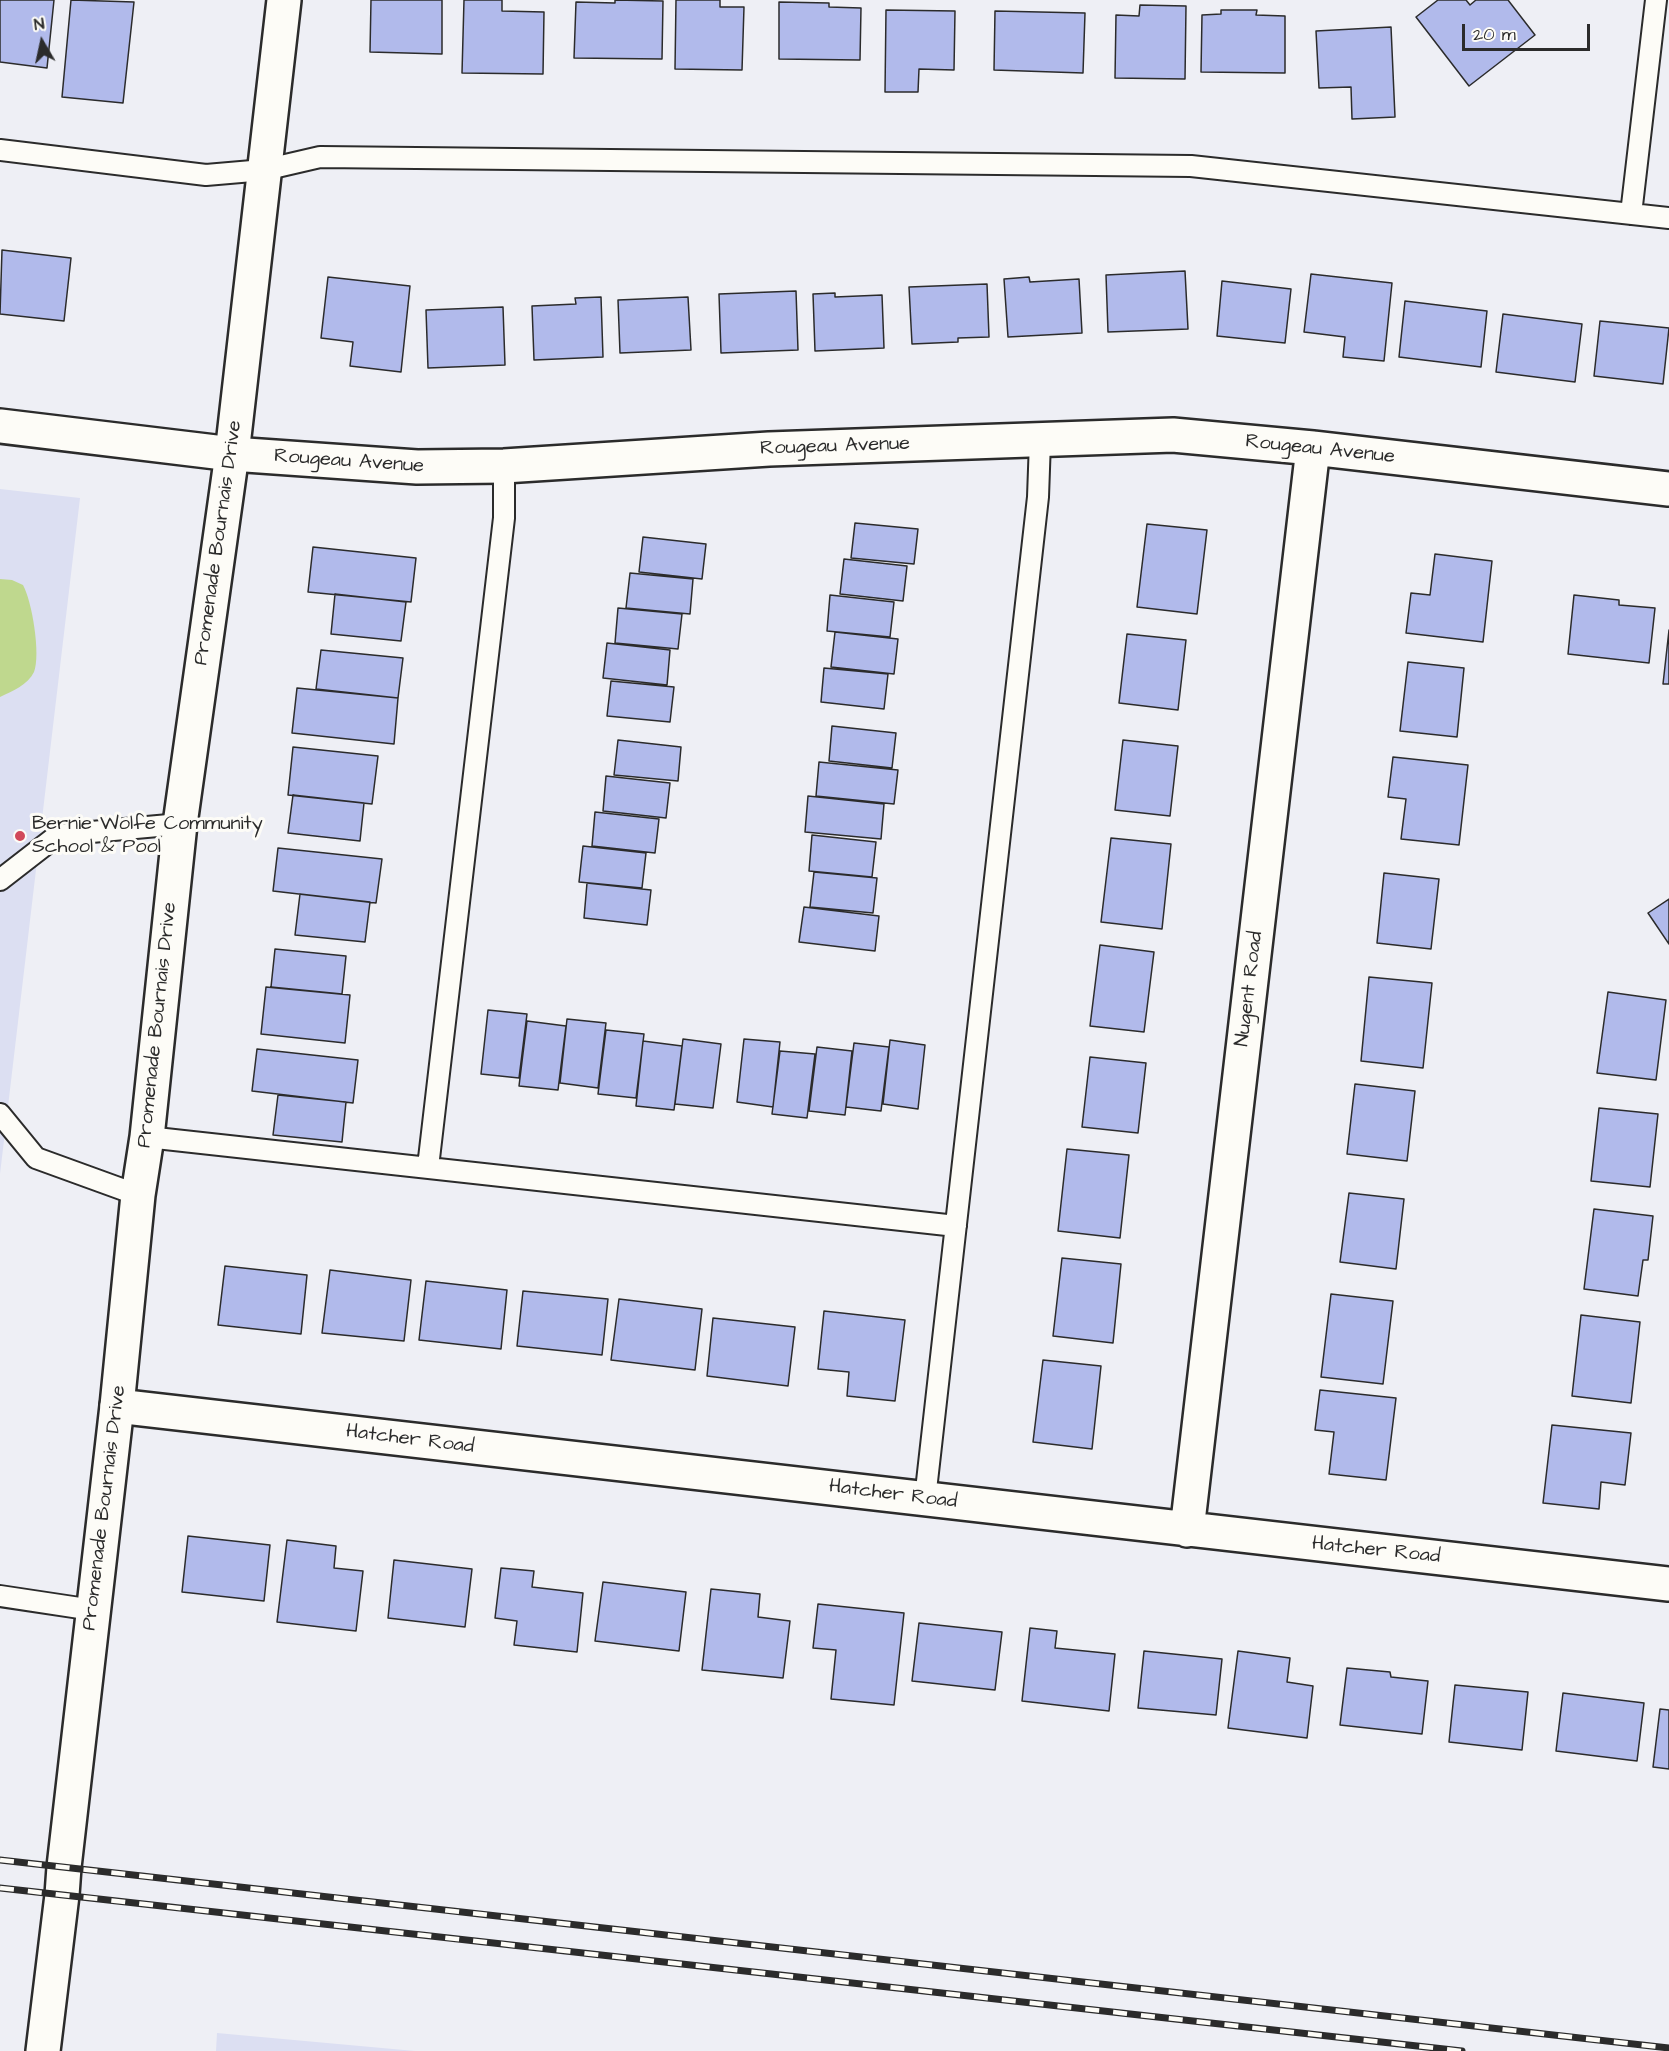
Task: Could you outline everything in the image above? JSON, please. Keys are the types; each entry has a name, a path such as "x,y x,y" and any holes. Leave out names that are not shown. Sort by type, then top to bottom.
{"street":[{"name":"Promenade Bournais Drive","path":"43,2051 117,1406 138,1195 147,1137 180,824 232,454 284,0"},
{"name":"Rougeau Avenue","path":"0,426 232,454 417,467 504,466 769,449 1173,435 1313,448 1669,489"},
{"name":"Nugent Road","path":"1187,1530 1313,448"},
{"name":"Hatcher Road","path":"117,1406 1669,1584"}],"lane":[{"path":"1631,214 1656,0"},
{"path":"0,150 206,175 264,170 320,157 1191,166 1669,218"},
{"path":"925,1499 1038,497 1040,441"},
{"path":"428,1167 504,518 504,466"},
{"path":"0,880 58,835 180,824"},
{"path":"0,1114 36,1158 138,1195"},
{"path":"147,1137 956,1226"},
{"path":"0,1596 93,1610"}],"shaded area":[{"name":"Bernie Wolfe Community School & Pool","path":"0,489 80,498 0,1174"},
{"path":"217,2033 415,2051 216,2051"}],"green space":[{"path":"0,579 12,580 23,585 32,615 36,641 36,664 28,681 0,697"}],"building":[{"path":"0,0 54,0 47,68 0,62"},
{"path":"71,0 134,2 123,103 62,97"},
{"path":"371,0 442,0 442,54 370,52"},
{"path":"464,0 502,0 502,11 544,12 543,74 462,73"},
{"path":"615,0 663,1 662,59 574,58 576,2 615,3"},
{"path":"676,0 720,0 720,7 744,7 742,70 675,69"},
{"path":"1438,0 1466,0 1470,5 1476,0 1508,0 1535,35 1469,86 1416,17"},
{"path":"779,2 829,3 829,7 861,8 860,60 779,59"},
{"path":"1140,5 1186,6 1185,79 1115,78 1116,15 1139,16"},
{"path":"886,10 955,11 954,70 919,69 918,92 885,92"},
{"path":"1221,10 1257,10 1256,15 1285,16 1285,73 1201,72 1202,15 1221,14"},
{"path":"995,11 1085,13 1083,73 994,70"},
{"path":"1391,27 1395,117 1352,119 1351,87 1319,88 1316,31"},
{"path":"2,250 71,258 64,321 0,314"},
{"path":"1185,271 1188,329 1108,332 1106,275"},
{"path":"1311,274 1392,283 1384,361 1343,357 1345,337 1304,332"},
{"path":"328,277 410,286 401,372 350,366 353,342 321,338"},
{"path":"1029,277 1030,282 1079,279 1082,333 1008,337 1004,279"},
{"path":"1222,281 1291,289 1285,343 1217,336"},
{"path":"987,284 989,337 958,338 958,342 912,344 909,287"},
{"path":"796,291 798,350 721,353 719,294"},
{"path":"835,293 835,297 882,295 884,348 815,351 813,294"},
{"path":"601,297 603,357 534,360 532,306 576,304 575,298"},
{"path":"688,297 691,350 620,353 618,300"},
{"path":"1405,301 1487,311 1481,367 1399,357"},
{"path":"503,307 505,365 428,368 426,310"},
{"path":"1503,314 1582,324 1575,382 1496,372"},
{"path":"1600,321 1669,328 1663,384 1594,376"},
{"path":"855,523 918,529 914,564 851,558"},
{"path":"1147,524 1207,530 1197,614 1137,607"},
{"path":"643,537 706,544 702,579 639,572"},
{"path":"313,547 416,558 411,602 308,592"},
{"path":"1435,554 1492,561 1483,642 1406,633 1411,593 1430,595"},
{"path":"844,559 907,566 903,601 840,594"},
{"path":"630,573 693,579 690,614 626,608"},
{"path":"335,594 406,602 401,641 331,634"},
{"path":"830,595 894,602 890,637 827,631"},
{"path":"1574,595 1619,600 1619,605 1655,608 1649,663 1568,654"},
{"path":"618,608 682,614 678,649 615,643"},
{"path":"1669,630 1669,684 1663,684"},
{"path":"835,632 898,639 894,674 831,667"},
{"path":"1127,634 1186,640 1178,710 1119,703"},
{"path":"607,643 670,650 667,685 603,678"},
{"path":"321,650 403,658 398,698 316,689"},
{"path":"1408,662 1464,668 1457,737 1400,731"},
{"path":"824,668 888,674 884,709 821,702"},
{"path":"611,681 674,687 670,722 607,716"},
{"path":"297,688 398,698 394,744 292,733"},
{"path":"832,726 896,733 892,768 829,761"},
{"path":"618,740 681,747 678,781 614,775"},
{"path":"1123,740 1178,746 1170,816 1115,810"},
{"path":"293,747 378,756 372,804 288,795"},
{"path":"1393,757 1468,765 1459,845 1401,839 1406,799 1388,797"},
{"path":"819,762 898,770 894,804 816,796"},
{"path":"606,776 670,783 666,818 603,811"},
{"path":"293,795 364,803 360,841 288,833"},
{"path":"808,796 884,804 881,839 805,832"},
{"path":"595,812 659,819 655,853 592,846"},
{"path":"812,835 876,842 872,877 809,871"},
{"path":"1111,838 1171,844 1162,929 1101,922"},
{"path":"583,846 646,853 642,888 579,882"},
{"path":"278,848 382,859 376,903 273,891"},
{"path":"814,872 877,878 873,913 810,907"},
{"path":"1384,873 1439,879 1431,949 1377,943"},
{"path":"587,883 651,890 647,925 584,918"},
{"path":"300,894 370,902 365,942 295,935"},
{"path":"1669,899 1669,944 1648,913"},
{"path":"804,907 879,916 875,951 799,942"},
{"path":"1100,945 1154,952 1144,1032 1090,1026"},
{"path":"275,949 346,956 342,994 271,987"},
{"path":"1369,977 1432,983 1423,1068 1361,1061"},
{"path":"266,987 350,995 345,1043 261,1034"},
{"path":"1608,992 1666,1000 1656,1080 1597,1073"},
{"path":"488,1010 527,1014 519,1078 481,1074"},
{"path":"567,1019 606,1023 598,1088 560,1083"},
{"path":"527,1021 566,1026 558,1090 519,1086"},
{"path":"606,1030 644,1034 636,1098 598,1094"},
{"path":"683,1039 721,1044 713,1108 675,1104"},
{"path":"744,1039 780,1042 773,1107 737,1102"},
{"path":"890,1040 925,1045 918,1109 883,1104"},
{"path":"643,1041 682,1046 674,1110 636,1106"},
{"path":"854,1043 889,1047 881,1111 846,1107"},
{"path":"817,1047 852,1051 845,1115 809,1111"},
{"path":"257,1049 358,1060 353,1103 252,1091"},
{"path":"780,1051 815,1054 807,1118 772,1114"},
{"path":"1090,1057 1146,1063 1138,1133 1082,1127"},
{"path":"1355,1084 1415,1091 1407,1161 1347,1154"},
{"path":"278,1095 346,1102 342,1142 273,1135"},
{"path":"1599,1108 1658,1114 1650,1187 1591,1181"},
{"path":"1067,1149 1129,1155 1120,1238 1058,1231"},
{"path":"1349,1193 1404,1199 1396,1269 1340,1262"},
{"path":"1594,1209 1653,1216 1648,1260 1643,1260 1638,1296 1584,1289"},
{"path":"1062,1258 1121,1264 1113,1343 1053,1336"},
{"path":"225,1266 307,1275 301,1334 218,1325"},
{"path":"330,1270 411,1280 404,1341 322,1333"},
{"path":"426,1281 507,1290 501,1349 419,1340"},
{"path":"523,1291 608,1299 602,1355 517,1346"},
{"path":"1331,1294 1393,1301 1383,1384 1321,1377"},
{"path":"619,1299 702,1309 695,1370 611,1360"},
{"path":"824,1311 905,1320 895,1401 847,1396 849,1372 818,1369"},
{"path":"1581,1315 1640,1322 1631,1403 1572,1396"},
{"path":"713,1318 795,1327 788,1386 707,1376"},
{"path":"1043,1360 1101,1366 1092,1449 1033,1442"},
{"path":"1320,1390 1396,1398 1386,1480 1329,1474 1334,1432 1315,1430"},
{"path":"1552,1425 1631,1433 1625,1485 1601,1482 1599,1509 1543,1503"},
{"path":"188,1536 270,1545 264,1601 182,1592"},
{"path":"287,1540 336,1546 334,1568 363,1571 356,1631 277,1622"},
{"path":"394,1560 472,1569 465,1627 388,1618"},
{"path":"501,1568 534,1571 532,1587 583,1593 577,1652 514,1645 517,1621 495,1618"},
{"path":"603,1582 686,1592 679,1651 595,1641"},
{"path":"711,1589 760,1594 758,1617 790,1621 783,1678 702,1670"},
{"path":"818,1604 904,1613 894,1705 831,1699 836,1650 813,1648"},
{"path":"919,1623 1002,1632 995,1690 912,1681"},
{"path":"1030,1628 1057,1631 1055,1648 1115,1654 1109,1711 1022,1701"},
{"path":"1144,1651 1222,1659 1216,1715 1138,1708"},
{"path":"1238,1651 1290,1658 1287,1682 1313,1686 1307,1738 1228,1728"},
{"path":"1347,1668 1390,1672 1391,1677 1428,1681 1422,1734 1340,1725"},
{"path":"1455,1685 1528,1692 1522,1750 1449,1742"},
{"path":"1563,1693 1644,1703 1637,1761 1556,1751"},
{"path":"1660,1709 1669,1710 1669,1769 1653,1767"}],"railway":[{"path":"0,1860 1669,2048"},
{"path":"0,1888 1462,2051"}],"place":[{"name":"Bernie Wolfe Community School & Pool","path":"20,836"}]}
